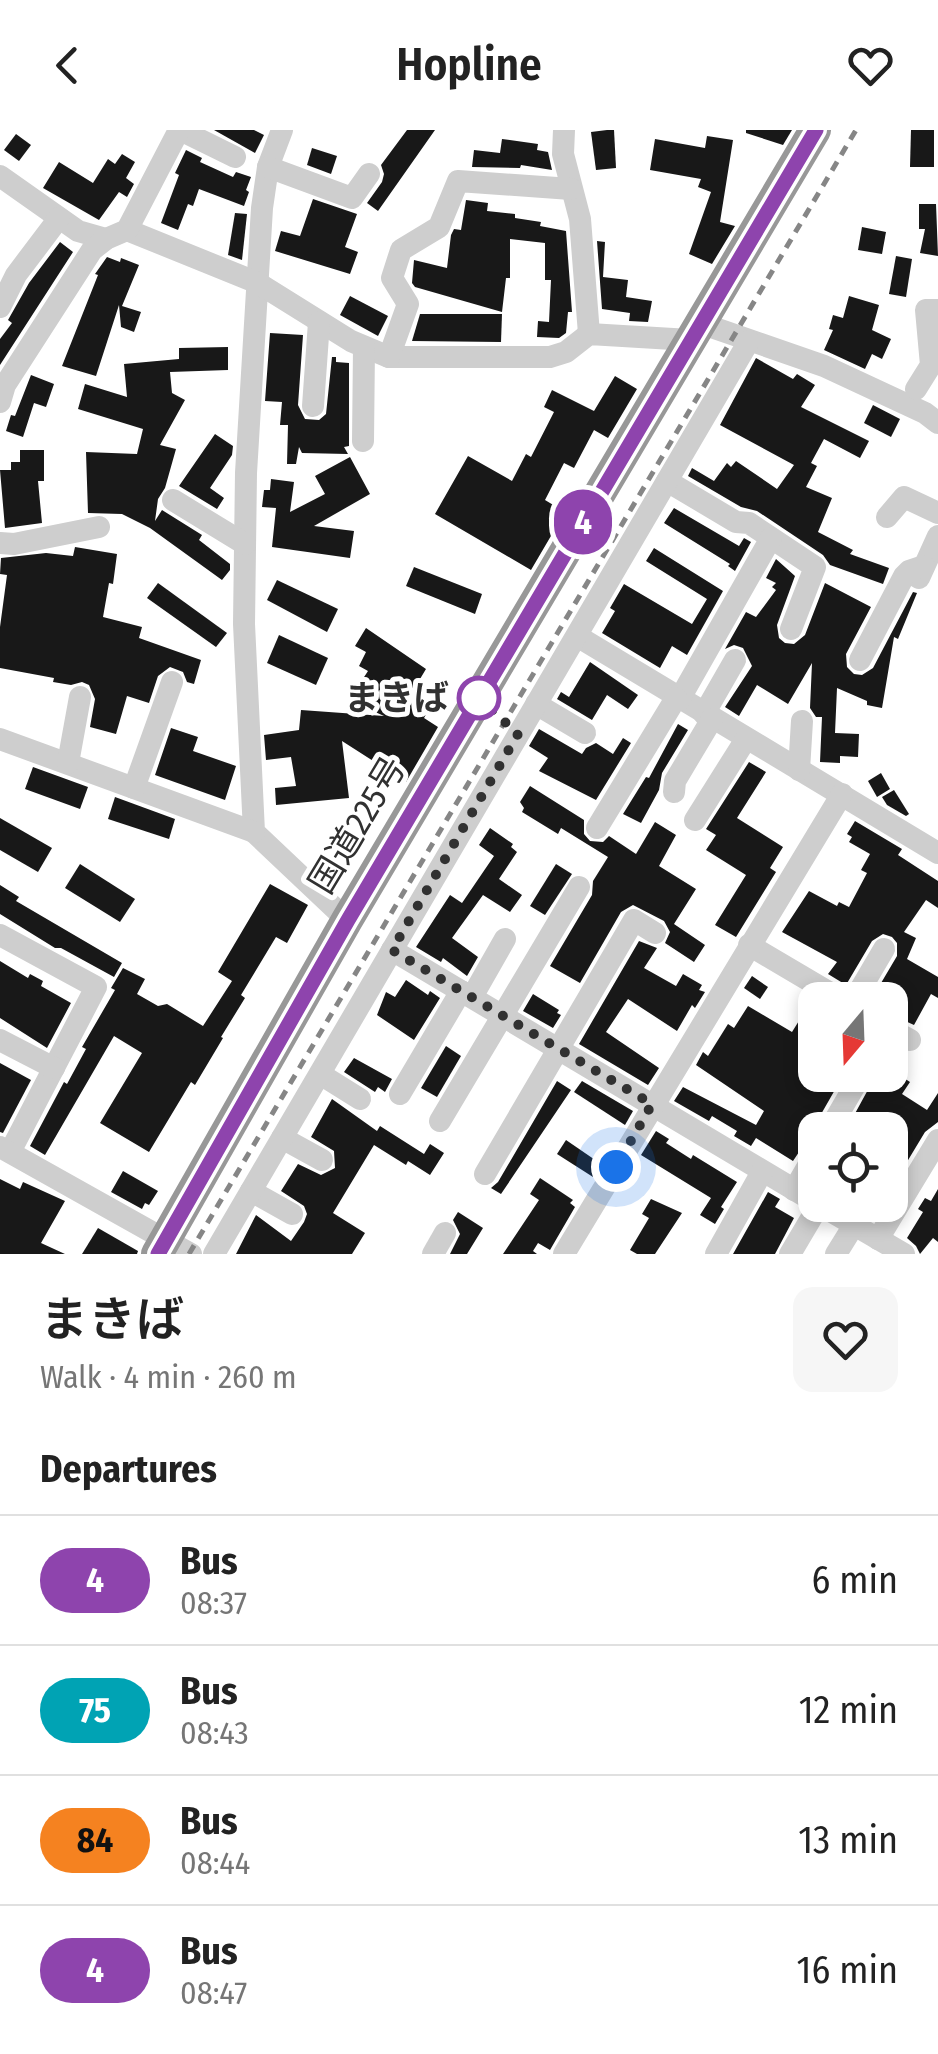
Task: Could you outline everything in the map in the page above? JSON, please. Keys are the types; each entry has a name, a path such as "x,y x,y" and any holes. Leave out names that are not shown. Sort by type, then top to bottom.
{"highway":[{"name":"国道225号","path":"171,1249 348,920 816,130"}],"street":[{"path":"0,402 6,385 73,278 92,250 116,234 179,130 235,157"},
{"path":"254,832 244,624 246,473 268,167 282,130"},
{"path":"564,130 563,154 580,219 589,334"},
{"path":"268,167 352,198 369,174"},
{"path":"0,176 78,231 116,234 258,283 319,322 388,357 550,358 566,352 589,334 695,332 748,342 824,366 926,413 938,423"},
{"path":"388,357 408,304 392,278 400,250 439,227 458,181 572,190"},
{"path":"0,307 16,275 60,218"},
{"path":"916,389 931,365 926,310 938,310"},
{"path":"313,406 319,322"},
{"path":"214,1254 748,342"},
{"path":"362,441 364,346"},
{"path":"667,481 736,522 749,523 814,567 791,629"},
{"path":"887,517 904,498 938,513"},
{"path":"173,500 245,544"},
{"path":"0,543 14,544 99,527"},
{"path":"914,590 938,536"},
{"path":"597,828 771,538"},
{"path":"860,660 904,576 924,566"},
{"path":"577,636 938,853"},
{"path":"674,792 675,781 735,660"},
{"path":"134,788 172,682"},
{"path":"68,764 80,697"},
{"path":"536,704 585,733"},
{"path":"800,770 802,721"},
{"path":"0,739 254,832 348,920"},
{"path":"695,820 746,739"},
{"path":"564,1254 842,794"},
{"path":"440,1121 578,887"},
{"path":"485,1174 634,920 656,933"},
{"path":"0,935 96,987 54,1068 5,1149 171,1249"},
{"path":"400,1094 506,939"},
{"path":"749,945 812,982"},
{"path":"865,982 884,949"},
{"path":"392,950 798,1192"},
{"path":"0,1040 54,1068"},
{"path":"320,1074 360,1099"},
{"path":"282,1138 322,1160"},
{"path":"878,1244 938,1140"},
{"path":"716,1254 762,1172"},
{"path":"794,1190 798,1183"},
{"path":"251,1191 292,1214"},
{"path":"790,1254 810,1222"},
{"path":"851,1222 878,1244 904,1254"},
{"path":"836,1254 854,1224"},
{"path":"432,1254 445,1233"}],"building":[{"path":"214,130 254,130 264,135 255,153"},
{"path":"407,130 435,130 378,211 367,203 382,182 381,165"},
{"path":"614,130 616,168 596,170 591,132"},
{"path":"746,130 792,130 783,145"},
{"path":"911,130 934,130 934,167 910,167"},
{"path":"16,134 31,145 19,161 4,150"},
{"path":"707,136 733,140 720,222 735,226 712,264 689,254 711,192 698,187 701,179 650,170 655,139 705,148"},
{"path":"502,139 538,144 537,150 548,152 552,170 521,165 472,167 474,150 500,153"},
{"path":"312,148 337,156 331,174 307,165"},
{"path":"186,150 202,158 200,162 233,177 236,172 251,177 244,206 199,189 178,230 161,223"},
{"path":"122,154 135,162 126,178 134,184 127,197 119,192 99,220 43,188 59,162 93,183 108,159 115,164"},
{"path":"313,199 357,214 345,247 358,252 350,274 275,251 281,231 300,236"},
{"path":"466,200 488,203 487,211 515,214 515,218 566,231 572,312 568,312 566,333 559,338 537,337 538,321 549,322 551,280 545,280 545,243 510,239 510,278 506,278 502,312 412,283 414,260 447,268 451,235 454,229 461,230"},
{"path":"919,204 936,204 938,256 920,253 925,229 919,229"},
{"path":"235,213 247,214 242,260 228,255"},
{"path":"862,227 886,232 882,254 858,250"},
{"path":"597,241 605,242 603,277 628,280 626,297 652,301 648,322 629,321 630,313 602,309"},
{"path":"60,242 73,252 0,365 0,339 12,323 8,320 29,283"},
{"path":"896,256 912,259 906,297 889,294"},
{"path":"107,257 139,265 122,306 141,312 134,332 121,327 119,305 96,376 62,366 98,275 95,274"},
{"path":"350,296 388,316 378,336 340,315"},
{"path":"849,296 879,305 872,330 891,339 882,359 872,354 865,369 824,350 833,330 829,329 833,315 843,318"},
{"path":"420,314 502,314 501,342 412,341"},
{"path":"270,333 303,335 298,405 305,419 319,420 326,414 332,357 336,357 336,362 349,363 349,446 344,447 348,454 302,453 299,447 296,464 287,464 288,425 280,425 282,402 265,401"},
{"path":"228,347 228,370 170,372 172,393 185,400 160,445 176,449 158,499 155,521 162,510 202,535 199,540 230,564 222,580 150,528 122,514 88,513 86,452 137,454 143,429 78,409 85,384 127,397 124,364 179,359 179,348"},
{"path":"756,358 793,379 797,374 815,385 801,407 869,441 860,458 824,439 811,463 817,466 806,487 832,498 818,532 853,550 850,554 889,568 883,584 830,565 823,555 757,511 741,507 688,476 692,468 714,481 727,463 731,467 736,461 777,489 794,465 720,425"},
{"path":"31,375 54,384 46,407 34,403 23,437 6,431"},
{"path":"615,376 637,389 608,438 594,430 574,468 564,463 545,500 565,512 531,570 435,514 468,456 512,481 526,454 531,457 554,412 544,407 552,390 594,411"},
{"path":"873,405 900,419 891,437 864,423"},
{"path":"215,434 233,446 232,455 210,488 224,498 217,509 179,486"},
{"path":"20,450 44,450 44,481 38,481 42,523 5,528 0,470 11,470 11,462 20,462"},
{"path":"350,457 370,494 314,526 354,531 350,558 272,547 276,508 262,507 264,490 270,490 271,479 294,482 290,512 325,494 315,476"},
{"path":"674,508 739,546 744,538 751,542 735,571 664,523"},
{"path":"75,547 117,554 103,617 142,627 139,638 201,660 194,684 187,682 183,672 170,667 158,676 149,703 127,696 116,734 90,727 95,699 89,685 53,682 54,678 0,668 0,627 7,575 0,574 1,558 46,553 73,556"},
{"path":"654,548 723,591 687,655 672,646 660,668 602,633 624,584 692,624 707,599 646,561"},
{"path":"776,559 795,576 777,625 779,638 785,643 794,644 805,635 825,583 871,607 846,654 847,667 854,674 862,675 873,668 913,592 917,593 898,639 894,637 882,708 867,705 867,701 837,688 835,733 859,734 858,757 840,756 840,763 820,762 822,717 816,717 810,708 812,663 788,704 757,685 739,716 725,707 752,666 743,648 734,645 725,649 746,612 756,617 776,590 772,587 776,583 766,578"},
{"path":"414,567 482,594 475,614 406,586"},
{"path":"277,580 338,609 327,632 267,600"},
{"path":"158,583 227,633 216,647 147,598"},
{"path":"366,628 426,669 408,699 428,711 424,718 438,727 406,782 342,741 349,798 276,805 275,788 296,786 291,757 266,760 264,735 299,730 301,710 384,716 349,700 368,671 359,666 366,652 355,646"},
{"path":"279,635 328,658 316,685 267,663"},
{"path":"590,662 638,695 628,709 607,695 592,720 557,699 561,692 569,697"},
{"path":"678,724 688,730 662,773 659,790 641,823 623,814 646,777 649,778"},
{"path":"171,728 198,737 193,751 236,766 225,800 155,775"},
{"path":"539,729 582,754 596,743 613,754 623,738 631,743 596,800 539,771 548,758 529,746"},
{"path":"749,762 766,772 737,818 783,847 770,868 776,872 736,937 715,925 746,875 706,850 716,835 706,829"},
{"path":"33,767 88,787 80,809 25,789"},
{"path":"881,773 890,789 877,797 868,781"},
{"path":"530,786 584,820 584,834 590,841 603,842 609,836 636,854 655,822 676,835 659,866 696,889 674,924 705,945 694,962 665,943 670,932 664,921 633,905 621,912 580,983 550,966 592,895 593,881 608,857 561,828 558,834 522,812 520,802"},
{"path":"894,790 909,814 906,816 887,805 882,797"},
{"path":"115,797 175,819 169,839 108,819"},
{"path":"0,818 52,848 38,872 0,850"},
{"path":"855,821 902,849 898,855 938,881 938,908 926,900 904,932 916,938 907,959 938,977 938,998 931,994 914,1025 908,1022 908,982 882,982 897,956 897,943 892,937 883,934 872,941 848,982 841,982 828,974 837,962 782,932 809,891 837,906 839,902 849,907 867,873 861,870 870,854 849,842 852,837 847,834"},
{"path":"490,828 513,844 511,847 517,852 499,879 522,895 510,912 483,895 452,938 478,957 467,976 443,958 441,962 416,947 450,895 462,903 494,856 479,845"},
{"path":"80,864 135,899 120,922 65,888"},
{"path":"556,864 572,874 545,915 530,906"},
{"path":"270,884 308,905 287,943 276,937 241,995 245,998 223,1038 149,1152 100,1123 142,1053 114,1036 45,1155 30,1146 86,1049 82,1047 115,990 111,988 123,968 145,979 137,994 158,1006 167,1004 203,1026 232,981 218,972"},
{"path":"0,885 19,897 16,901 122,963 114,977 55,948 0,914"},
{"path":"639,941 657,948 644,968 676,986 683,974 702,985 699,990 705,992 677,1031 628,999 606,1032 659,1068 648,1085 579,1044"},
{"path":"0,961 28,978 30,974 43,981 41,986 71,1003 47,1048 0,1018"},
{"path":"752,976 768,987 760,999 744,988"},
{"path":"406,980 440,998 414,1040 377,1015 386,992 395,997"},
{"path":"533,994 559,1010 561,1015 553,1028 523,1011"},
{"path":"748,1006 792,1032 798,1022 798,1092 834,1092 822,1112 798,1112 798,1154 793,1161 756,1138 751,1146 734,1136 737,1131 712,1116 709,1121 674,1101 683,1087 756,1125 764,1111 696,1065 703,1052 708,1056 728,1024 734,1028"},
{"path":"446,1046 461,1056 437,1097 421,1088"},
{"path":"354,1058 392,1079 385,1092 378,1087 375,1092 344,1072"},
{"path":"0,1063 31,1080 3,1133 0,1132"},
{"path":"557,1081 571,1090 501,1194 491,1188"},
{"path":"582,1081 633,1111 625,1125 574,1092"},
{"path":"867,1092 903,1092 927,1110 938,1093 938,1122 925,1132 908,1160 908,1112 856,1112"},
{"path":"332,1099 377,1131 380,1126 424,1154 430,1144 444,1153 430,1175 374,1145 333,1213 365,1233 352,1254 236,1254 256,1215 291,1241 304,1222 304,1206 281,1191 298,1164 321,1175 335,1168 334,1151 311,1137"},
{"path":"656,1131 669,1139 666,1143 691,1159 693,1155 737,1182 715,1224 700,1215 711,1198 641,1155"},
{"path":"566,1140 601,1164 593,1177 557,1154"},
{"path":"123,1171 158,1191 149,1205 145,1203 142,1209 111,1192"},
{"path":"540,1178 573,1200 570,1203 575,1207 550,1250 538,1243 533,1251 537,1254 503,1254 539,1200 530,1194"},
{"path":"0,1179 20,1189 23,1182 65,1201 41,1243 65,1254 0,1254"},
{"path":"938,1189 938,1242 933,1238 920,1254 907,1238 923,1212 918,1209 925,1198 931,1201"},
{"path":"768,1192 780,1199 775,1207 794,1218 775,1254 733,1254"},
{"path":"651,1199 682,1213 655,1254 637,1254 630,1250 649,1218 642,1214"},
{"path":"458,1212 483,1228 467,1254 450,1254 460,1234 453,1220"},
{"path":"98,1228 138,1251 137,1254 82,1254"}],"railway":[{"path":"189,1254 856,130"}],"bus line":[{"name":"4","path":"158,1254 348,920 816,130"}],"place":[{"name":"まきば","path":"479,698"}],"route":[{"path":"479,698 518,734 392,950 652,1104 616,1167"}]}
